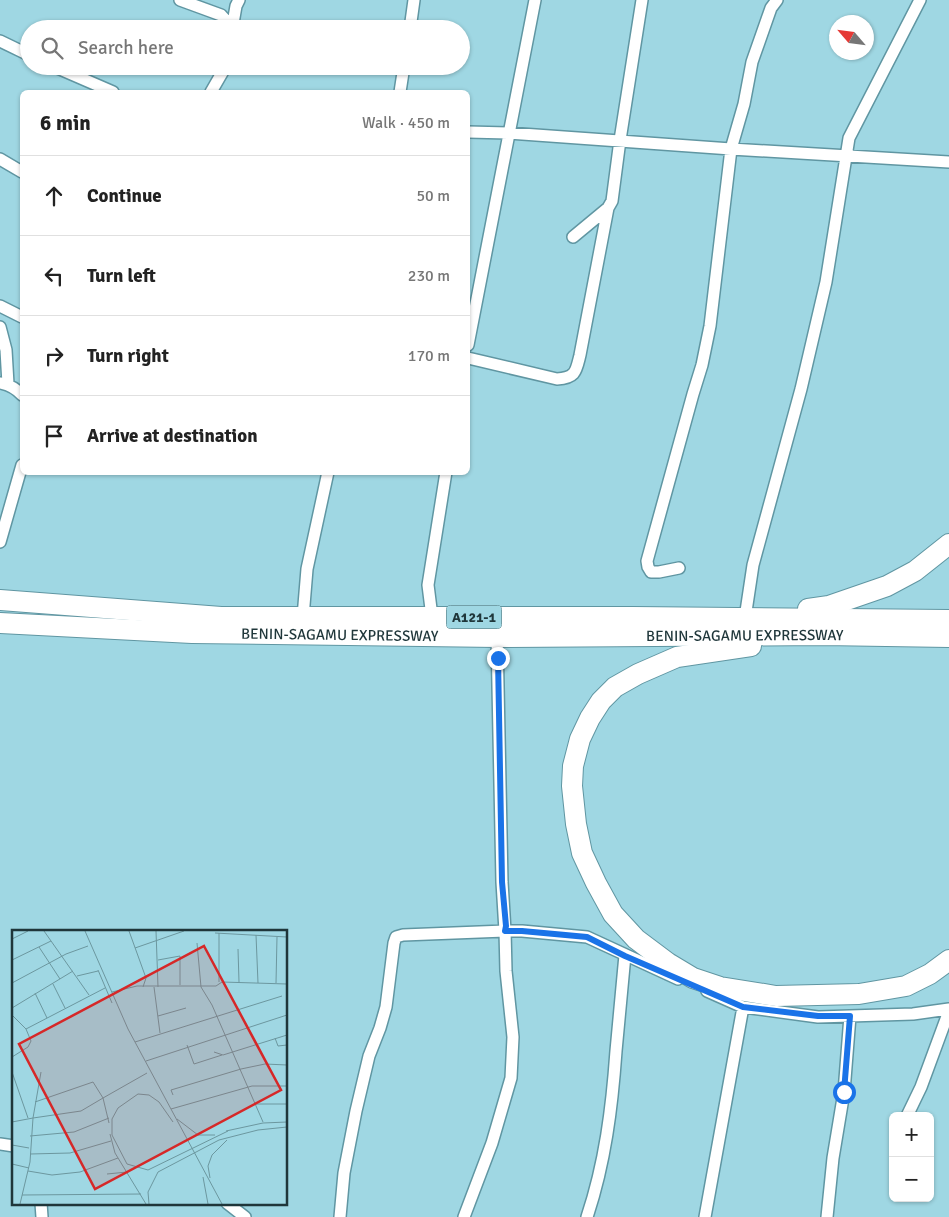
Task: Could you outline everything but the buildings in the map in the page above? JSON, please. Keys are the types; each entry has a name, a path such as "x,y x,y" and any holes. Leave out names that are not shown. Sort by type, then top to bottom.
{"highway":[{"path":"745,618 829,606 887,586 915,571 949,544"},
{"name":"A121-1","path":"0,600 220,617 633,617 949,620"},
{"name":"BENIN-SAGAMU EXPRESSWAY","path":"0,623 192,633 498,637 824,635 949,637"},
{"path":"824,635 677,657 638,674 615,687 601,701 590,718 580,739 573,766 572,786 576,824 582,853 613,914 636,939 668,963 693,978 720,987 776,996 859,994 906,986 930,974 949,960"}],"street":[{"path":"180,0 221,15 225,20"},
{"path":"233,20 239,0"},
{"path":"411,20 414,0"},
{"path":"470,334 535,0"},
{"path":"470,358 557,379 564,379 576,372 608,208 614,193 620,140 642,0"},
{"path":"680,568 651,572 647,561 702,365 710,326 731,149 744,104 752,62 771,8 777,0"},
{"path":"745,618 753,565 801,389 826,282 850,138 920,0"},
{"path":"0,42 20,51"},
{"path":"74,75 108,90"},
{"path":"212,90 221,75"},
{"path":"400,90 403,75"},
{"path":"218,81 224,90"},
{"path":"470,132 949,162"},
{"path":"0,159 20,171"},
{"path":"573,237 608,208"},
{"path":"0,306 20,316"},
{"path":"0,327 6,350 4,384 17,389 20,393"},
{"path":"0,542 20,472"},
{"path":"303,617 307,569 327,475"},
{"path":"432,617 428,585 446,475"},
{"path":"464,1217 492,1144 511,1078 513,1037 506,971 506,926 502,882 498,637"},
{"path":"340,1217 344,1174 356,1111 369,1056 386,1007 394,943 396,937 403,935 522,931 587,937 625,956 743,1007 818,1016 913,1014 949,1010 921,1087 909,1112"},
{"path":"587,1217 600,1172 608,1132 614,1088 625,956"},
{"path":"705,1217 743,1007"},
{"path":"827,1217 833,1158 844,1092 850,1016"},
{"path":"41,1204 42,1217"},
{"path":"228,1204 245,1217"}],"route":[{"path":"498,658 502,882 505,931 587,937 625,956 743,1007 818,1016 850,1016 844,1092"}]}
